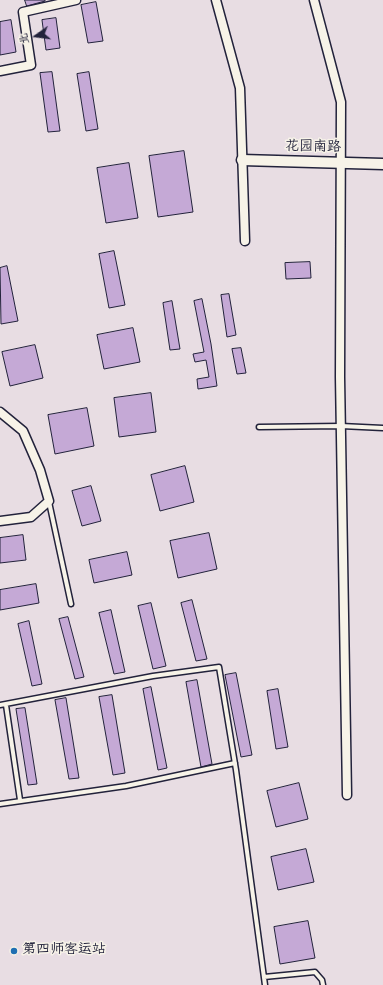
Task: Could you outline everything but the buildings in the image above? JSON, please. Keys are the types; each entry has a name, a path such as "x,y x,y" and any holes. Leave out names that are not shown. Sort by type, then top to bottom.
{"street":[{"path":"0,71 31,65 23,12 76,0"},
{"path":"216,0 240,88 245,241"},
{"path":"314,0 341,102 341,426 347,795"},
{"name":"花园南路","path":"242,160 383,164"},
{"path":"0,412 23,431 40,470 49,501 31,517 0,521"}],"lane":[{"path":"259,427 341,426 383,428"},
{"path":"49,501 71,604"},
{"path":"0,705 153,676 219,667 235,764 265,985"},
{"path":"6,704 20,800"},
{"path":"0,804 126,786 235,764"},
{"path":"264,977 315,972 322,980 323,985"}],"place":[{"name":"第四师客运站","path":"14,951"}]}
